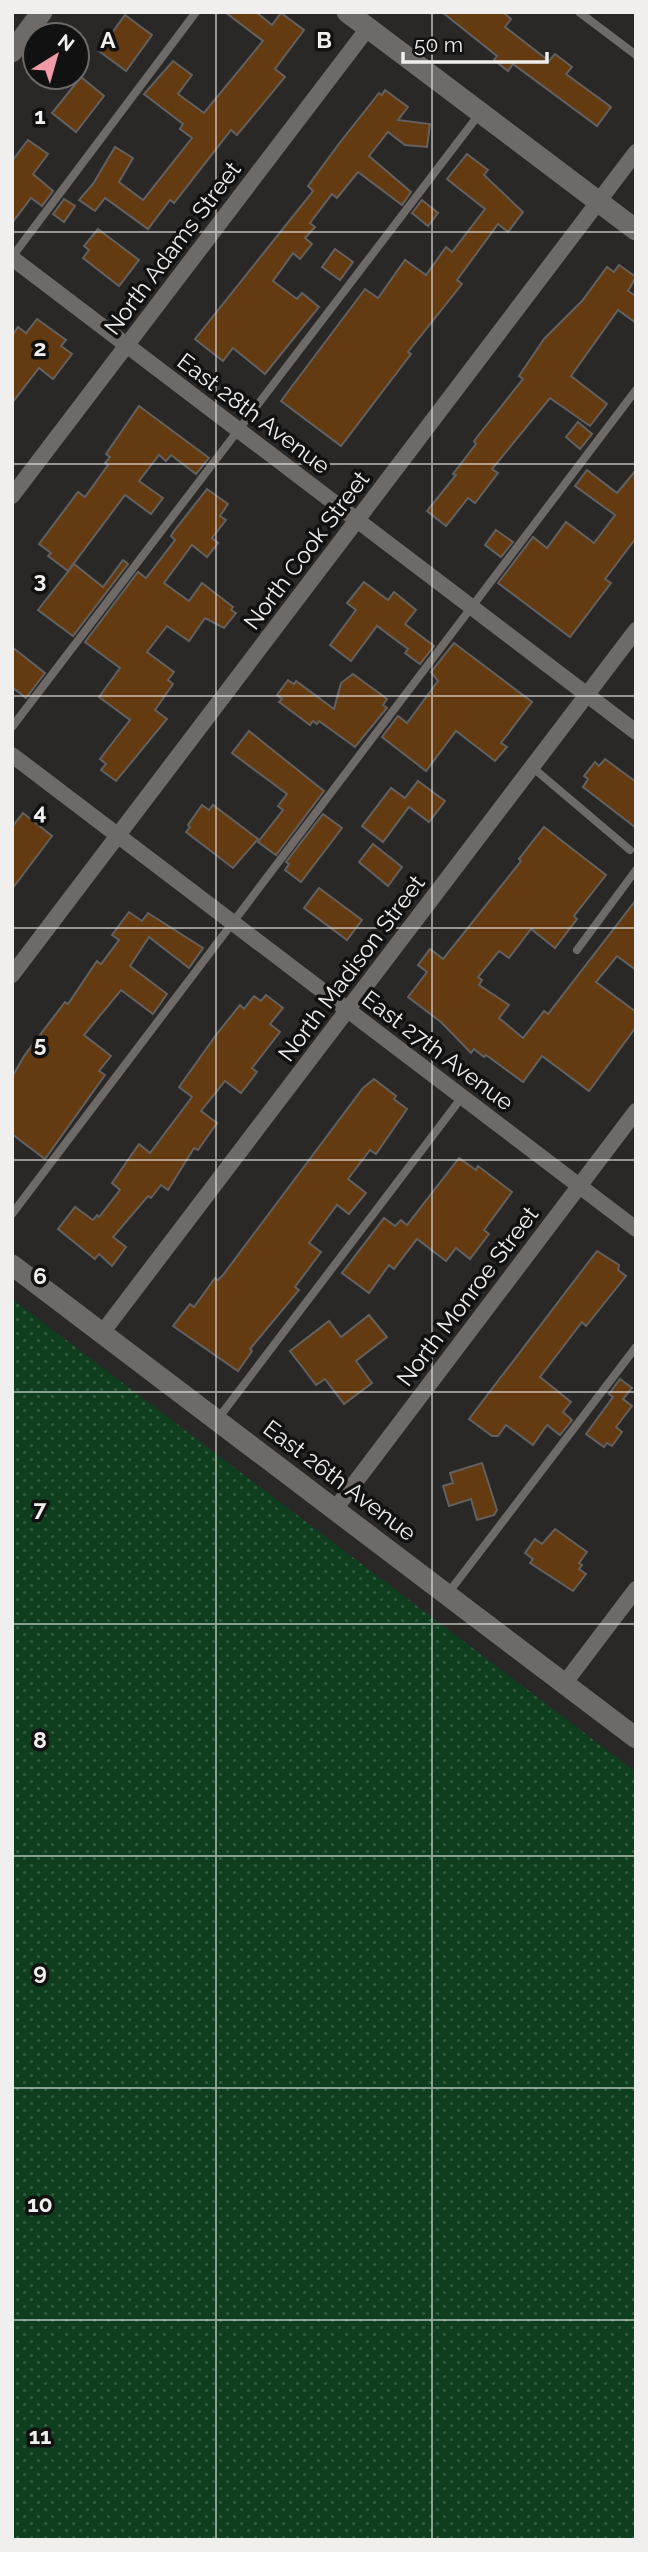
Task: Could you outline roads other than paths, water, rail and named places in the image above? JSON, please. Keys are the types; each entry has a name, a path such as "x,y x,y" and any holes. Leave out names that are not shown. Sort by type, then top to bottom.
{"street":[{"path":"12,52 42,12"},
{"path":"347,12 636,230"},
{"name":"North Adams Street","path":"12,496 368,28"},
{"name":"North Cook Street","path":"12,975 636,152"},
{"name":"East 28th Avenue","path":"12,257 636,732"},
{"name":"North Madison Street","path":"102,1333 636,630"},
{"name":"East 27th Avenue","path":"12,755 636,1229"},
{"name":"North Monroe Street","path":"335,1509 636,1111"},
{"name":"East 26th Avenue","path":"12,1265 636,1738"},
{"path":"564,1684 636,1589"}],"lane":[{"path":"12,257 196,12"},
{"path":"579,12 636,55"},
{"path":"12,727 480,113"},
{"path":"12,1214 636,390"},
{"path":"532,767 630,850"},
{"path":"577,950 636,870"},
{"path":"217,1420 462,1097"},
{"path":"447,1595 636,1347"}]}
